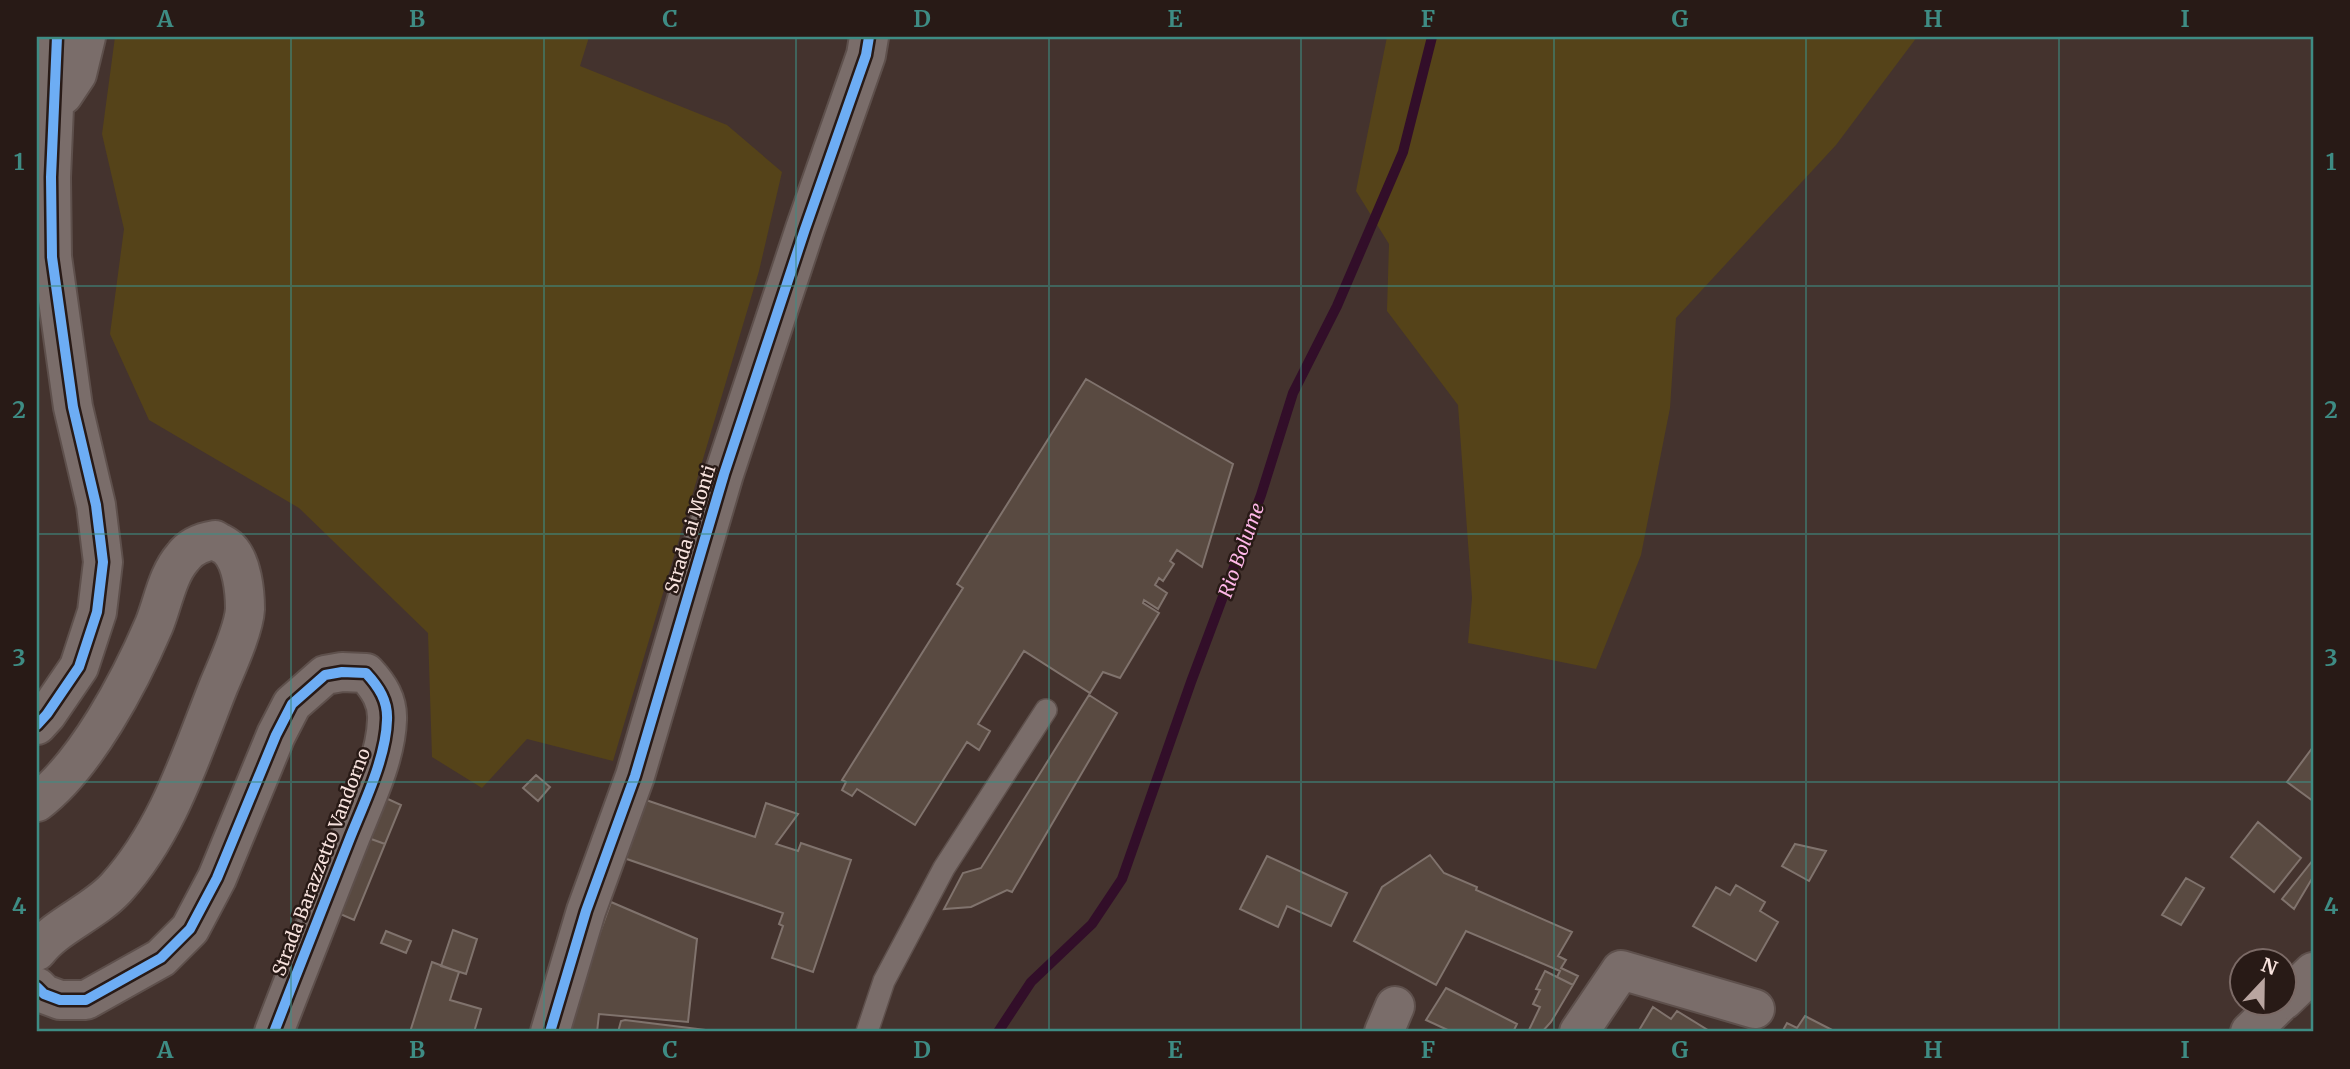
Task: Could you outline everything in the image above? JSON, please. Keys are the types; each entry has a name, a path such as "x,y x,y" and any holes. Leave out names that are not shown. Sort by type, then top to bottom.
{"street":[{"path":"37,725 79,667 97,612 103,562 96,505 74,407 52,257 51,177 57,37"},
{"path":"53,108 77,74 86,37"},
{"name":"Strada ai Monti","path":"550,1032 586,911 635,776 724,474 800,242 866,55 869,37"},
{"path":"37,802 64,775 93,738 125,684 183,557 200,542 215,540 230,549 239,567 245,613 173,800 147,849 114,890 44,941 37,951"},
{"name":"Strada Barazzetto Vandorno","path":"37,987 44,994 60,1000 86,1000 161,958 190,929 217,878 275,735 292,704 326,675 342,672 366,673 378,686 385,701 385,744 274,1032"},
{"path":"1578,1032 1621,970 1755,1009"},
{"path":"2298,986 2313,972"},
{"path":"2250,1032 2267,1016"}],"lane":[{"path":"867,1032 884,981 944,868 1046,710"}],"shaded area":[{"path":"115,37 589,37 580,66 727,125 782,172 759,271 613,761 527,739 482,788 432,757 428,633 299,508 149,420 110,334 124,229 102,134"},
{"path":"1387,37 1917,37 1836,145 1676,318 1670,408 1641,555 1596,669 1468,643 1472,598 1458,405 1387,311 1389,244 1356,191"}],"building":[{"path":"1086,379 1233,464 1202,567 1177,550 1170,561 1174,564 1163,581 1159,578 1155,585 1167,593 1158,609 1144,600 1143,603 1159,613 1120,678 1103,672 1090,693 1024,651 978,724 990,731 979,750 967,742 915,825 857,789 852,796 842,790 846,782 842,780 963,588 957,584"},
{"path":"1089,695 1117,713 1012,892 1007,890 971,907 944,909 963,873 981,868"},
{"path":"2313,747 2313,801 2287,782"},
{"path":"536,775 550,787 538,801 523,788"},
{"path":"377,794 401,805 385,844 360,835"},
{"path":"640,798 755,837 766,803 798,814 776,844 798,851 801,843 851,860 813,972 772,958 783,926 779,924 783,913 621,857"},
{"path":"2258,822 2301,858 2274,892 2231,857"},
{"path":"360,835 385,844 354,920 331,910"},
{"path":"1795,844 1826,851 1809,881 1782,866"},
{"path":"1430,855 1444,873 1572,932 1558,956 1566,960 1561,968 1578,976 1573,985 1557,977 1560,971 1466,931 1436,985 1354,941 1382,887"},
{"path":"1267,856 1347,893 1331,926 1287,906 1278,927 1240,909"},
{"path":"2313,860 2313,877 2294,909 2282,899"},
{"path":"2186,878 2204,888 2181,925 2162,915"},
{"path":"1736,885 1765,902 1760,911 1778,922 1756,961 1693,926 1716,887 1730,895"},
{"path":"611,902 697,939 688,1022 599,1014 597,1032 564,1032"},
{"path":"453,930 477,939 466,974 441,966"},
{"path":"386,931 411,941 406,953 381,943"},
{"path":"432,962 459,972 450,1000 481,1009 474,1032 410,1032"},
{"path":"1545,971 1573,985 1542,1032 1528,1032 1540,1007 1533,1004 1540,990 1536,989"},
{"path":"1446,988 1517,1024 1513,1032 1452,1032 1426,1020"},
{"path":"1653,1007 1671,1019 1677,1011 1711,1032 1638,1032"},
{"path":"1805,1016 1836,1032 1782,1032 1787,1023 1797,1028"},
{"path":"621,1021 722,1032 618,1032"}],"waterway":[{"name":"Rio Bolume","path":"998,1032 1031,982 1092,924 1122,879 1191,682 1261,495 1293,393 1337,306 1403,152 1432,37"}],"cycle path":[{"path":"37,725 79,667 97,612 103,562 96,505 73,407 52,257 51,177 57,37"},
{"path":"550,1032 586,911 635,776 724,474 866,55 869,37"},
{"path":"37,987 44,994 60,1000 86,1000 161,958 190,929 217,878 276,735 292,704 325,675 342,672 366,673 379,689 386,707 383,750 368,795 274,1032"}]}
